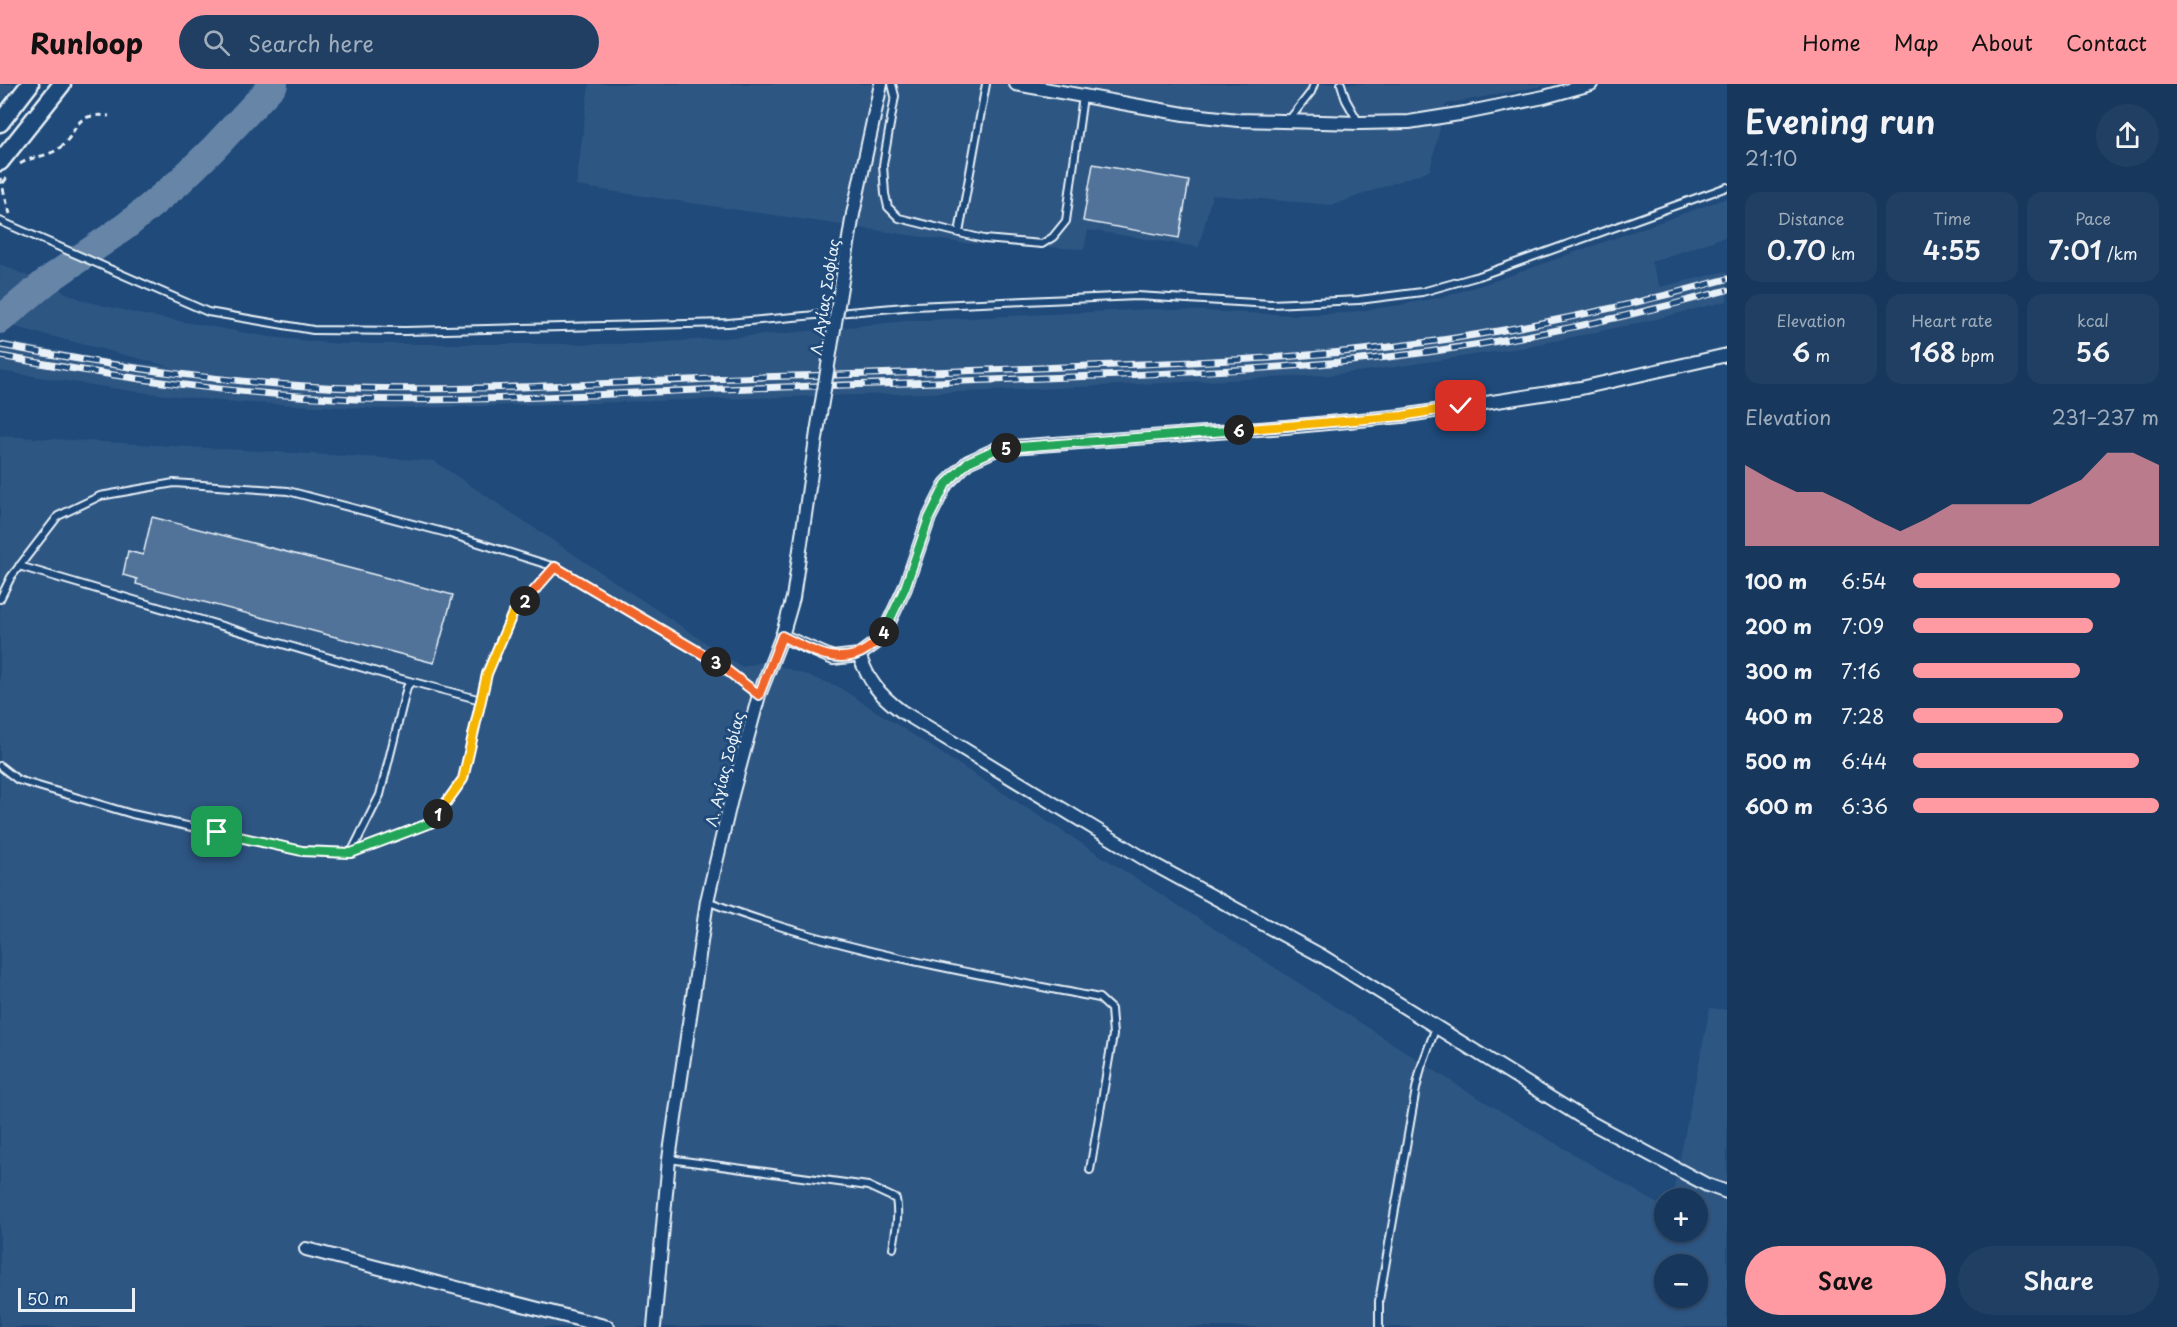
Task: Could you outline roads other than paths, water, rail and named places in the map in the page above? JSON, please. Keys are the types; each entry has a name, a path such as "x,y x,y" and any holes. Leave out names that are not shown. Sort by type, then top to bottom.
{"street":[{"path":"0,123 30,84"},
{"path":"6,166 62,84"},
{"name":"Λ. Αγίας Σοφίας","path":"654,1327 669,1159 707,901 759,695 782,636 793,598 817,432 853,214 881,84"},
{"path":"1016,84 1184,114 1239,120 1360,123 1409,122 1465,113 1544,97 1591,84"},
{"path":"782,636 833,658 859,655 881,639 905,588 929,518 946,484 968,462 999,448 1402,416 1581,388 1727,355"},
{"path":"859,655 868,678 883,698 901,711 1153,864 1322,956 1586,1120 1707,1185 1727,1192"},
{"path":"306,1249 608,1327"}],"lane":[{"path":"892,84 895,96 883,165 888,207 899,218 959,233 984,239 1042,244 1053,237 1066,221 1083,96"},
{"path":"959,233 986,84"},
{"path":"1287,122 1311,92 1314,84"},
{"path":"1341,84 1346,100 1360,123"},
{"path":"0,221 208,312 314,330 405,331 728,323 915,306 1125,296 1271,304 1359,300 1422,292 1479,276 1727,187"},
{"path":"0,598 10,577 58,516 100,496 174,483 288,492 447,533 555,567 720,665 759,695"},
{"path":"19,566 411,682 481,700"},
{"path":"0,766 18,780 132,814 302,851 351,853 433,822 463,779 487,674 512,615 555,567"},
{"path":"351,853 380,795 407,687 411,682"},
{"path":"707,901 753,919 877,954 972,975 1099,998 1105,1002 1111,1009 1113,1035 1090,1170"},
{"path":"1379,1327 1379,1300 1416,1089 1436,1027"},
{"path":"669,1159 868,1186 884,1192 896,1198 898,1216 893,1248"}],"waterway":[{"path":"0,320 47,281 126,226 178,183 274,84"}],"railway":[{"path":"0,345 88,361 221,379 310,386 410,389 1173,363 1343,352 1466,336 1616,307 1727,279"},
{"path":"0,356 177,384 266,394 409,400 516,398 1222,371 1304,365 1428,352 1504,340 1579,326 1727,290"}]}
